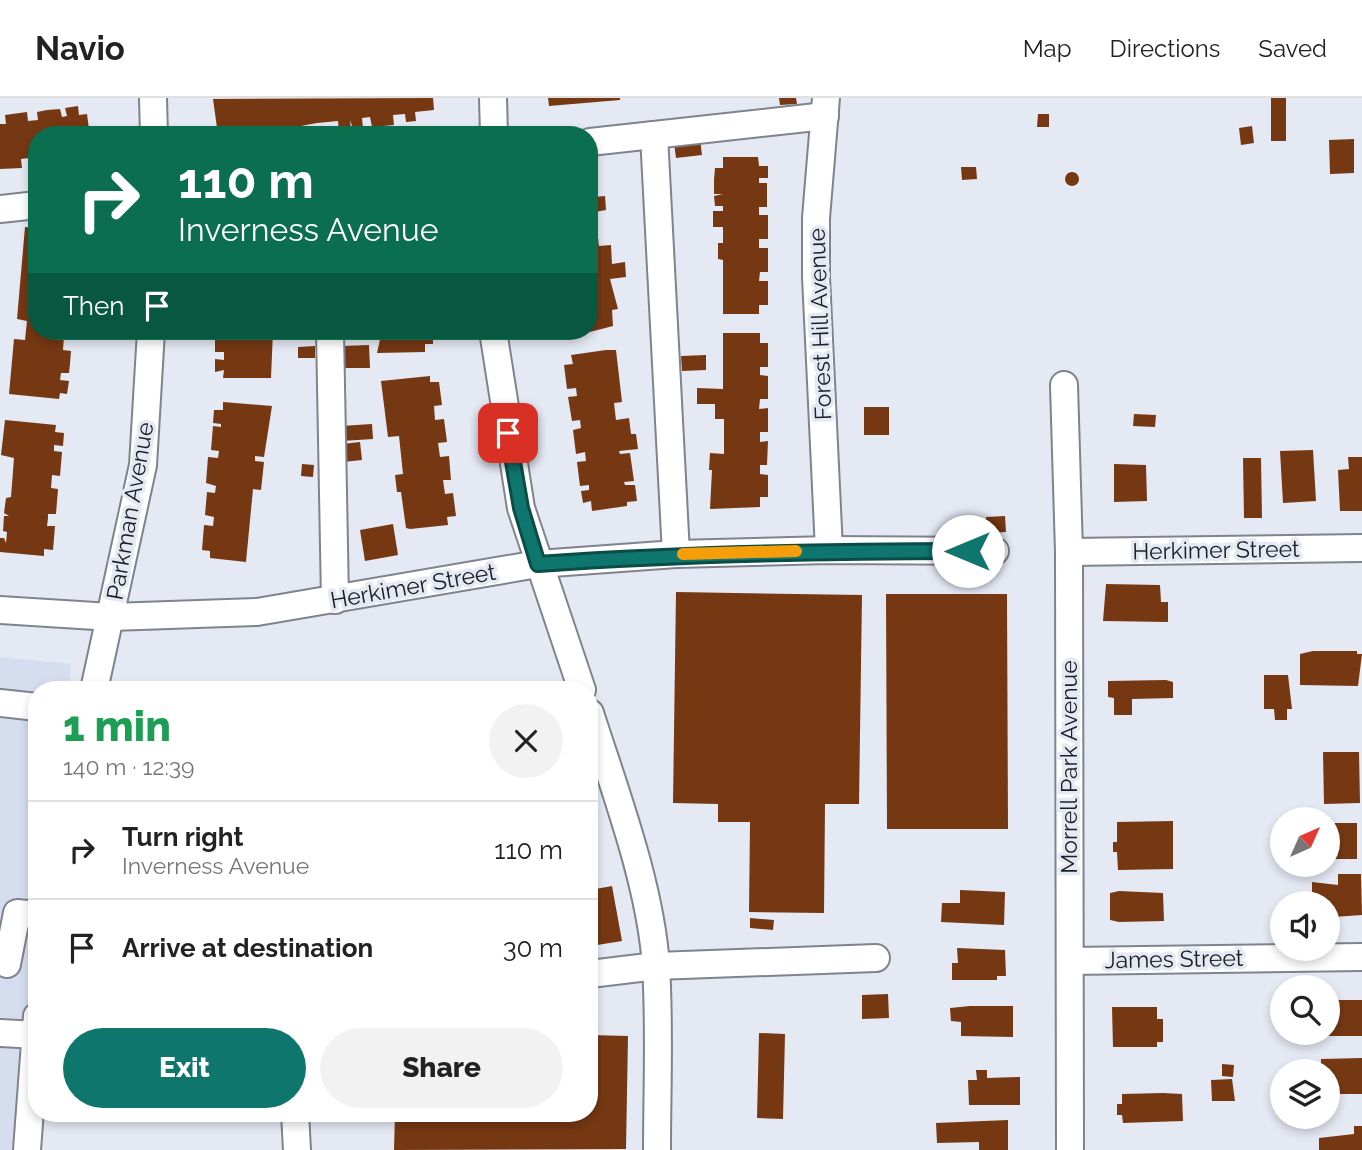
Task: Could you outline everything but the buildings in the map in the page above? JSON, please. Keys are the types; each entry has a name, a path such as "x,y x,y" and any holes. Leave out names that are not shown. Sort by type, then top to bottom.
{"street":[{"path":"153,98 154,126"},
{"path":"494,98 494,126"},
{"path":"598,141 654,135 825,107"},
{"name":"Forest Hill Avenue","path":"825,107 816,218 816,277 829,550"},
{"path":"654,135 676,554"},
{"path":"0,209 28,206"},
{"name":"Parkman Avenue","path":"96,681 143,465 150,340"},
{"path":"330,340 335,600"},
{"path":"494,340 521,508 579,681"},
{"name":"Morrell Park Avenue","path":"1064,385 1069,552 1070,1150"},
{"name":"Herkimer Street","path":"1069,552 1362,548"},
{"name":"Herkimer Street","path":"0,610 111,617 257,612 538,564 676,554 829,550 995,551"},
{"path":"0,703 28,705"},
{"path":"598,739 630,843 656,966 657,1150"},
{"path":"7,964 17,913 28,914"},
{"name":"James Street","path":"1070,961 1362,957"},
{"path":"598,973 656,966 876,958"},
{"path":"0,1033 28,1030"},
{"path":"27,1150 29,1122"},
{"path":"295,1122 297,1150"}],"shaded area":[{"path":"0,657 71,664 70,681 28,681 29,1122 26,1150 0,1150"}],"slow traffic":[{"path":"683,554 796,551"}],"route":[{"path":"508,433 521,508 538,564 676,554 829,550 968,551"}]}
